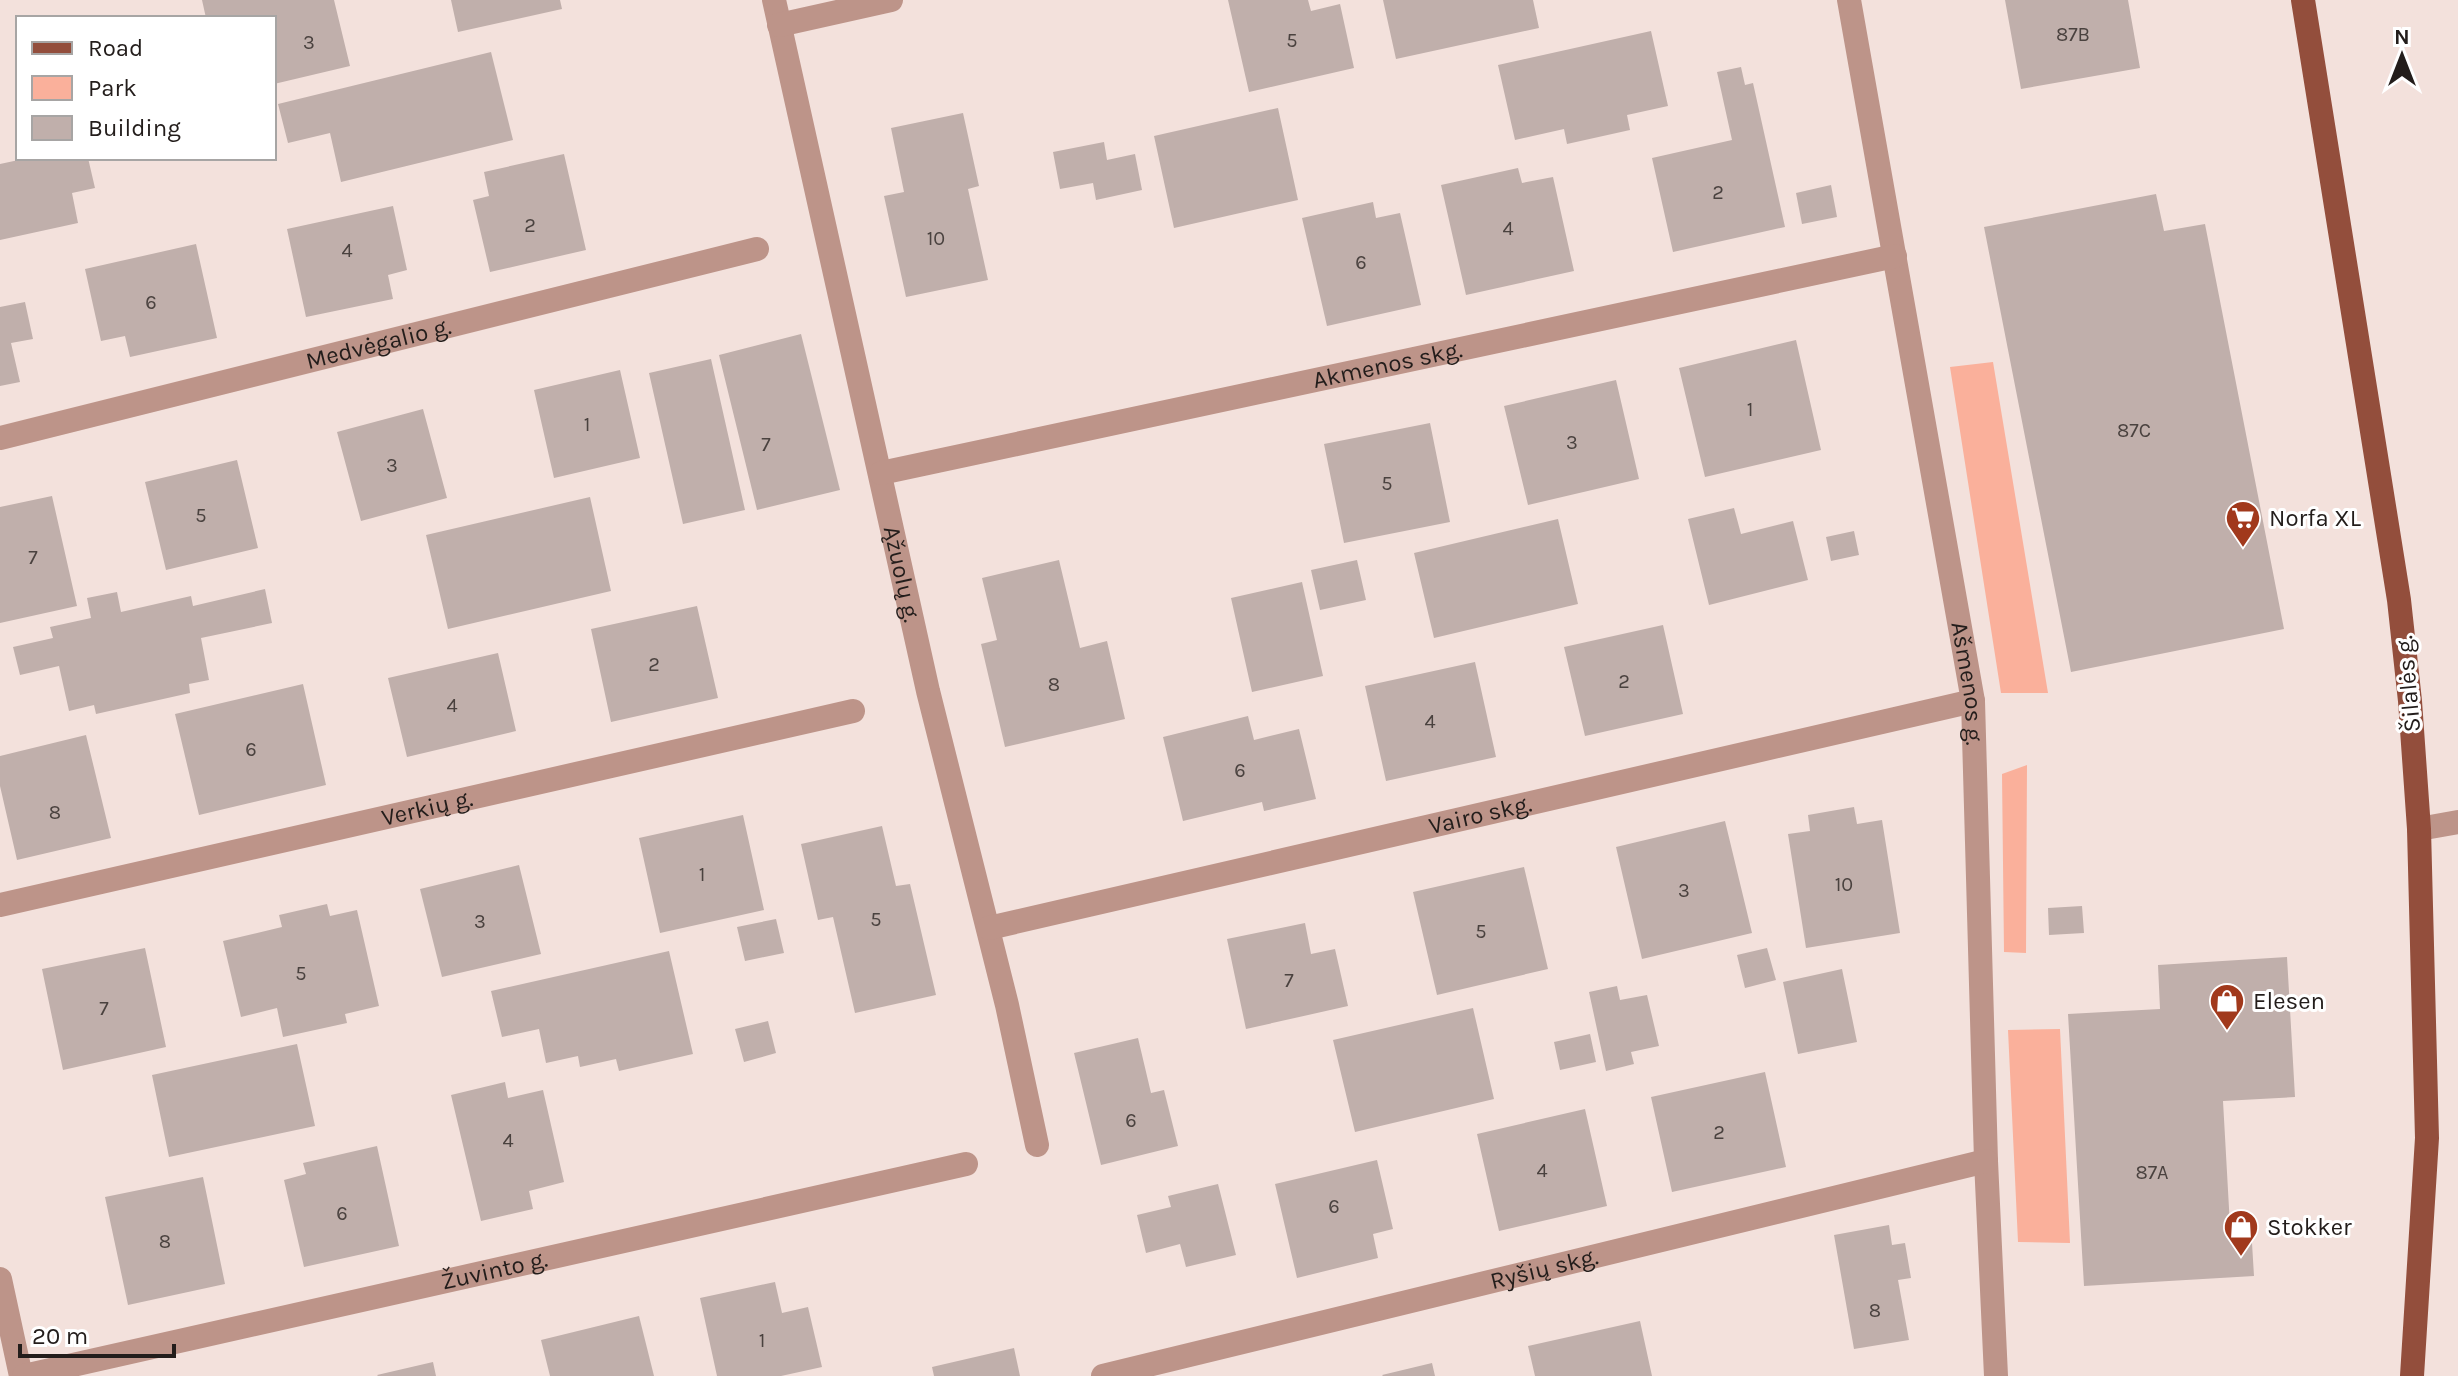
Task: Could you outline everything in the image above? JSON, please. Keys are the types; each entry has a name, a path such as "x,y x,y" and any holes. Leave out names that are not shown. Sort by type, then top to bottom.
{"main road":[{"name":"Šilalės g.","path":"2303,0 2399,600 2410,701 2419,829 2427,1138 2412,1376"}],"street":[{"name":"Ąžuolų g.","path":"774,0 928,691 989,928 1037,1145"},
{"path":"779,25 891,0"},
{"name":"Ašmenos g.","path":"1849,0 1973,701 1986,1161 1996,1376"},
{"name":"Medvėgalio g.","path":"0,438 757,249"},
{"name":"Akmenos skg.","path":"881,473 1895,256"},
{"name":"Vairo skg.","path":"989,928 1973,701"},
{"name":"Verkių g.","path":"0,905 853,711"},
{"path":"2419,829 2458,822"},
{"name":"Ryšių skg.","path":"1103,1376 1986,1161"},
{"name":"Žuvinto g.","path":"22,1376 966,1164"},
{"path":"0,1279 22,1376"}],"green space":[{"path":"1993,362 2048,693 2001,693 1950,367"},
{"path":"2027,765 2026,953 2004,952 2002,774"},
{"path":"2060,1029 2070,1243 2018,1242 2008,1030"}],"building":[{"path":"202,0 334,0 350,66 276,84 276,16 206,16"},
{"path":"451,0 560,0 562,9 458,32"},
{"path":"1228,0 1308,0 1311,11 1340,4 1354,68 1249,92"},
{"path":"1383,0 1533,0 1539,28 1396,59"},
{"path":"2005,0 2128,0 2140,68 2021,89"},
{"path":"1651,31 1668,106 1627,115 1630,130 1567,144 1564,129 1515,140 1498,65"},
{"path":"491,52 513,140 341,182 330,133 288,143 278,104"},
{"path":"1741,67 1745,85 1753,83 1785,227 1673,252 1652,158 1732,140 1717,72"},
{"path":"1278,108 1298,200 1174,228 1154,136"},
{"path":"963,113 979,186 968,189 988,280 906,297 884,196 904,192 891,128"},
{"path":"1104,142 1107,160 1135,154 1142,190 1096,200 1093,183 1060,189 1053,152"},
{"path":"564,154 586,250 490,272 473,200 489,196 484,172"},
{"path":"19,160 88,160 95,188 72,193 78,223 0,240 0,164"},
{"path":"1518,168 1522,183 1553,177 1574,271 1466,295 1441,185"},
{"path":"1831,185 1837,217 1802,224 1796,193"},
{"path":"2156,194 2164,231 2205,224 2284,629 2071,672 1984,227"},
{"path":"1373,202 1376,218 1400,213 1421,305 1327,326 1302,218"},
{"path":"393,206 407,270 388,275 393,299 306,317 287,229"},
{"path":"196,244 217,338 130,357 125,336 101,341 85,269"},
{"path":"25,302 33,339 11,343 20,382 0,386 0,307"},
{"path":"801,334 840,490 757,510 719,355"},
{"path":"1796,340 1821,450 1705,477 1679,368"},
{"path":"711,359 745,510 683,524 649,373"},
{"path":"620,370 640,458 554,478 534,390"},
{"path":"1616,380 1639,479 1528,505 1504,406"},
{"path":"423,409 447,498 361,521 337,432"},
{"path":"1430,423 1450,522 1344,543 1324,444"},
{"path":"237,460 258,548 166,570 145,482"},
{"path":"52,496 77,606 0,623 0,507"},
{"path":"590,497 611,591 448,629 426,535"},
{"path":"1734,508 1741,534 1793,521 1808,580 1709,605 1688,519"},
{"path":"1558,519 1578,604 1434,638 1414,553"},
{"path":"1854,531 1859,555 1831,561 1826,537"},
{"path":"1059,560 1080,648 1107,641 1125,719 1005,747 981,644 997,640 982,578"},
{"path":"1357,560 1366,600 1320,610 1311,570"},
{"path":"1302,582 1323,676 1252,692 1231,598"},
{"path":"265,589 272,623 201,638 209,680 189,684 190,693 96,714 94,705 69,711 59,666 20,675 13,647 53,638 50,627 91,618 87,598 117,592 121,612 191,596 193,606"},
{"path":"697,606 718,698 611,722 591,629"},
{"path":"1663,625 1683,714 1585,736 1564,647"},
{"path":"498,653 516,731 407,757 388,678"},
{"path":"1475,662 1496,757 1386,781 1365,686"},
{"path":"303,684 326,785 199,815 175,714"},
{"path":"1248,716 1254,740 1299,729 1316,799 1264,811 1262,802 1183,821 1163,737"},
{"path":"86,735 111,838 17,860 0,786 0,756"},
{"path":"1854,807 1857,824 1882,820 1900,933 1806,948 1788,834 1810,831 1808,815"},
{"path":"743,815 764,910 660,933 639,838"},
{"path":"1725,821 1752,933 1642,959 1616,847"},
{"path":"882,826 896,886 910,884 936,995 855,1013 833,917 818,920 801,844"},
{"path":"519,865 541,954 442,977 420,889"},
{"path":"1524,867 1548,969 1437,995 1413,892"},
{"path":"327,904 330,916 357,910 379,1006 345,1014 347,1023 283,1037 277,1008 241,1017 223,941 282,927 279,915"},
{"path":"2082,906 2084,933 2049,935 2048,908"},
{"path":"776,919 784,953 745,961 737,927"},
{"path":"1305,923 1311,954 1335,949 1348,1006 1246,1029 1227,939"},
{"path":"145,948 166,1047 63,1070 42,969"},
{"path":"1767,948 1776,980 1745,988 1737,955"},
{"path":"669,951 693,1054 619,1071 616,1059 580,1067 578,1056 546,1063 539,1029 502,1037 491,991"},
{"path":"2287,957 2295,1097 2223,1101 2231,1244 2252,1243 2254,1276 2084,1286 2068,1014 2160,1009 2158,965"},
{"path":"1842,969 1857,1042 1798,1054 1783,982"},
{"path":"1617,986 1620,1000 1647,995 1659,1046 1631,1052 1634,1064 1606,1071 1589,992"},
{"path":"1473,1008 1494,1099 1355,1132 1333,1040"},
{"path":"768,1021 776,1053 744,1062 735,1029"},
{"path":"1590,1034 1596,1062 1560,1070 1554,1042"},
{"path":"1138,1038 1151,1093 1164,1090 1178,1146 1101,1165 1074,1053"},
{"path":"297,1044 315,1126 169,1157 152,1075"},
{"path":"1765,1072 1786,1167 1672,1192 1651,1097"},
{"path":"505,1082 508,1098 543,1090 564,1182 529,1191 533,1209 481,1221 451,1095"},
{"path":"1585,1109 1607,1206 1499,1231 1477,1134"},
{"path":"377,1146 399,1246 304,1267 284,1180 306,1174 303,1163"},
{"path":"1377,1160 1393,1229 1373,1234 1378,1258 1297,1278 1275,1184"},
{"path":"203,1177 225,1284 128,1305 105,1197"},
{"path":"1218,1184 1236,1255 1186,1267 1180,1244 1146,1253 1137,1215 1171,1207 1168,1196"},
{"path":"1889,1225 1892,1245 1905,1243 1911,1278 1898,1280 1909,1340 1854,1349 1834,1235"},
{"path":"775,1282 782,1313 808,1307 822,1367 781,1376 717,1376 700,1298"},
{"path":"639,1316 654,1376 550,1376 541,1340"},
{"path":"1640,1321 1652,1376 1535,1376 1528,1346"},
{"path":"1014,1348 1020,1376 934,1376 932,1367"},
{"path":"433,1362 436,1376 377,1375"},
{"path":"1432,1363 1435,1376 1382,1375"}],"place":[{"name":"Norfa XL","path":"2243,549"},
{"name":"Elesen","path":"2227,1032"},
{"name":"Stokker","path":"2241,1258"}]}
